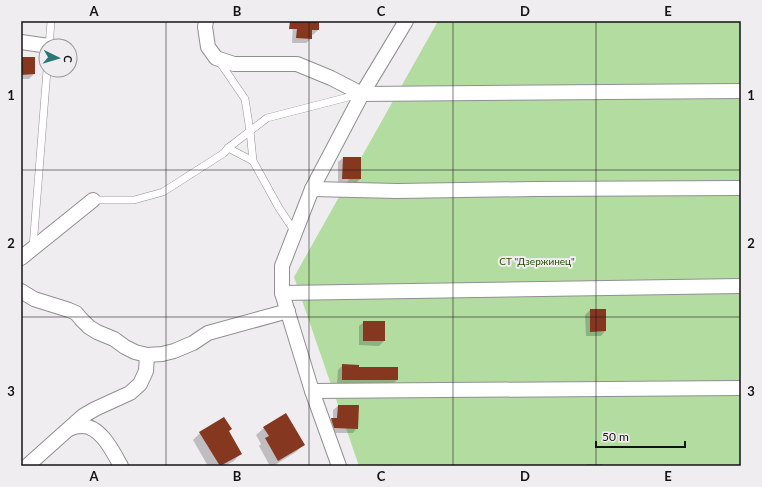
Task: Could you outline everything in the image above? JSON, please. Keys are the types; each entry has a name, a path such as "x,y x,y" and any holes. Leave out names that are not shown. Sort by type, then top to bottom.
{"street":[{"path":"206,21 205,26 208,47 216,58 234,64 297,64 331,78 362,94 741,91"},
{"path":"339,466 312,391 282,293 282,266 312,189 362,94 406,21"},
{"path":"21,42 38,44"},
{"path":"312,189 397,191 534,188 741,188"},
{"path":"21,258 92,200"},
{"path":"282,293 741,286"},
{"path":"21,292 34,299 76,313 80,319 97,332 135,352 147,355 162,354 174,351 193,343 208,333 288,311"},
{"path":"27,466 83,416 130,392 140,384 146,372 147,355"},
{"path":"312,391 741,388"},
{"path":"69,428 84,426 97,431 103,437 121,466"}],"lane":[{"path":"50,38 51,21"},
{"path":"216,58 245,99 253,161 278,208 295,232"},
{"path":"33,248 46,78"},
{"path":"92,200 134,200 163,192 224,153 228,148 267,118 362,94"},
{"path":"228,148 253,161"}],"green space":[{"name":"СТ \"Дзержинец\"","path":"438,21 741,21 741,466 359,466 294,277"}],"building":[{"path":"290,21 319,21 319,30 312,30 312,39 296,38 297,29 289,29"},
{"path":"21,57 35,57 35,74 21,75"},
{"path":"343,157 361,157 361,179 342,179"},
{"path":"590,309 606,309 606,331 590,332"},
{"path":"363,321 385,321 385,341 363,341"},
{"path":"342,364 359,365 359,367 398,367 398,380 342,380"},
{"path":"338,405 359,405 358,429 334,428 331,418 337,418"},
{"path":"286,413 305,445 278,461 265,438 269,436 263,427"},
{"path":"224,417 232,429 229,431 242,454 220,466 199,432"}]}
